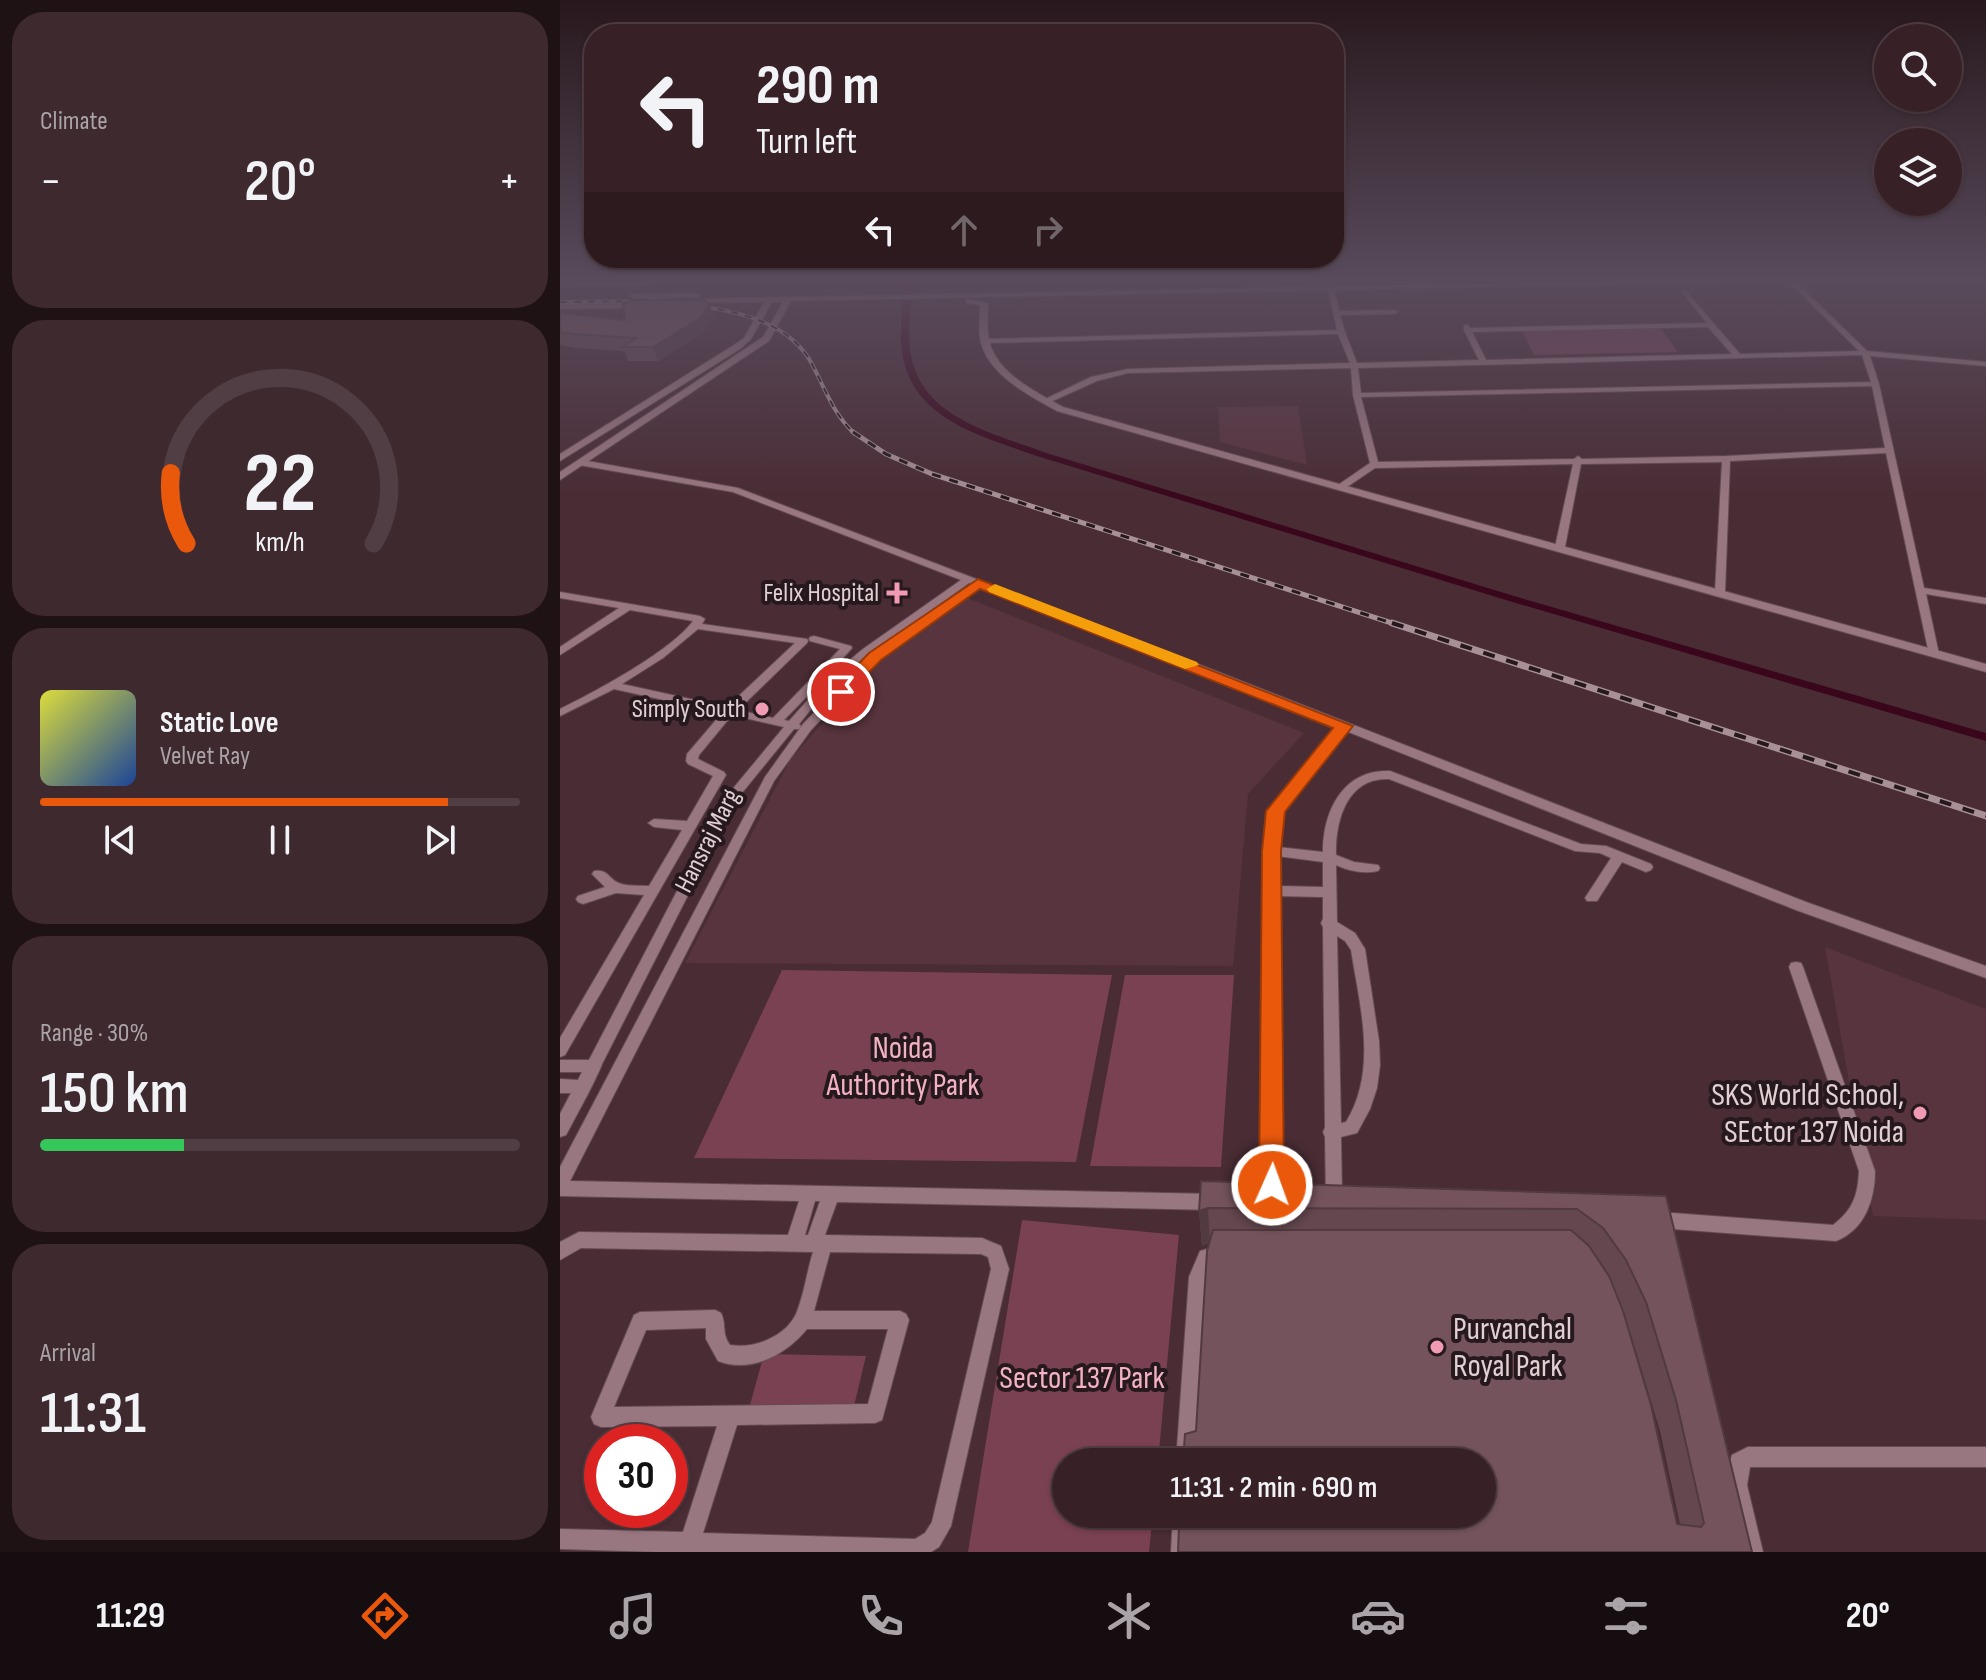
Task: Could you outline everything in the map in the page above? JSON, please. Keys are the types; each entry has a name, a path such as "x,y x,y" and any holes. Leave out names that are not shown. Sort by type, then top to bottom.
{"street":[{"path":"560,458 725,354"},
{"path":"563,473 743,354"},
{"path":"992,354 1003,368 1060,409 1986,668"},
{"path":"1350,354 1374,465"},
{"path":"1480,354 1483,361"},
{"path":"1045,401 1094,379 1128,371 1774,354"},
{"path":"1865,354 1875,384 1934,654"},
{"path":"1881,354 1986,364"},
{"path":"1357,395 1875,384"},
{"path":"1341,487 1374,465 1578,459 1726,459 1890,450"},
{"path":"1560,547 1578,459"},
{"path":"1720,592 1726,459"},
{"path":"582,463 729,488 1801,906 1986,972"},
{"name":"Hansraj Marg","path":"560,1130 732,797 825,680 973,582"},
{"name":"Hansraj Marg","path":"560,1186 760,793 807,727 875,656 973,582"},
{"path":"1920,590 1986,601"},
{"path":"560,595 698,617 697,626"},
{"path":"560,652 628,607"},
{"path":"560,713 611,685 697,626 803,641 730,711 692,758 696,763 721,773 560,1051"},
{"path":"775,722 825,680 847,648 814,639"},
{"path":"611,685 807,727"},
{"path":"560,1186 809,1195 1246,1202 1265,1194 1273,1174 1271,851 1279,803 1344,726"},
{"path":"1354,1202 1334,1198 1328,892 1331,858 1329,833 1335,811 1361,779 1375,773 1433,790 1580,848 1611,853 1646,867"},
{"path":"654,823 689,826"},
{"path":"1592,898 1619,834"},
{"path":"1271,851 1331,858 1352,867 1373,868"},
{"path":"599,874 616,888"},
{"path":"583,899 616,888 652,891"},
{"path":"1272,891 1328,892"},
{"path":"1328,923 1350,937 1358,949 1372,1068 1357,1121 1351,1128 1331,1132"},
{"path":"1637,1219 1836,1233 1857,1218 1867,1197 1867,1171 1796,967"},
{"path":"560,1066 595,1066"},
{"path":"560,1086 584,1087"},
{"path":"794,1242 809,1195"},
{"path":"803,1320 900,1320 875,1413 601,1417 640,1321 715,1319 715,1339 725,1354 741,1357 777,1346 803,1320 831,1195"},
{"path":"560,1252 579,1240 982,1246 995,1252 1000,1269 941,1526 932,1540 916,1550 560,1539"},
{"path":"1187,1448 1200,1270 1210,1254 1245,1253"},
{"path":"690,1543 730,1416"},
{"path":"1753,1552 1737,1485 1739,1462 1748,1457 1986,1457"},
{"path":"1181,1552 1182,1528"}],"shaded area":[{"path":"1298,406 1307,465 1220,442 1218,407"},
{"path":"965,597 1304,733 1248,794 1233,966 685,963 790,760 884,652"},
{"name":"SKS World School, SEctor 137 Noida","path":"1825,947 1986,1009 1986,1220 1873,1216"}],"green space":[{"name":"Noida Authority Park","path":"782,970 1112,975 1076,1162 694,1158"},
{"path":"1125,975 1234,975 1221,1167 1090,1166"},
{"name":"Sector 137 Park","path":"1022,1220 1179,1235 1159,1448 1052,1448 1052,1528 1152,1528 1149,1552 968,1552"},
{"path":"764,1354 866,1356 854,1406 750,1405"}],"building":[{"name":"Purvanchal Royal Park","path":"1201,1181 1666,1196 1752,1552 1178,1552 1179,1528 1496,1528 1496,1448 1184,1448 1185,1434 1196,1431 1207,1251 1213,1230 1571,1230 1589,1246 1609,1276 1623,1311 1651,1405 1677,1524 1701,1527 1704,1523 1676,1400 1646,1302 1626,1260 1603,1228 1577,1209 1208,1208 1199,1211"}],"waterway":[{"path":"907,354 913,378 924,396 940,410 978,431 1040,454 1510,598 1986,737"}],"railway":[{"path":"806,354 836,411 853,432"},
{"path":"853,432 886,454 932,474 1398,625"},
{"path":"1392,623 1986,816"}],"slow traffic":[{"path":"995,589 1191,665"}],"place":[{"name":"Felix Hospital","path":"897,593"},
{"name":"Simply South","path":"762,709"},
{"name":"SKS World School, SEctor 137 Noida","path":"1920,1113"},
{"name":"Purvanchal Royal Park","path":"1437,1347"}],"route":[{"path":"841,692 875,656 978,584 1344,726 1279,803 1276,811 1271,851 1272,1185"}]}
